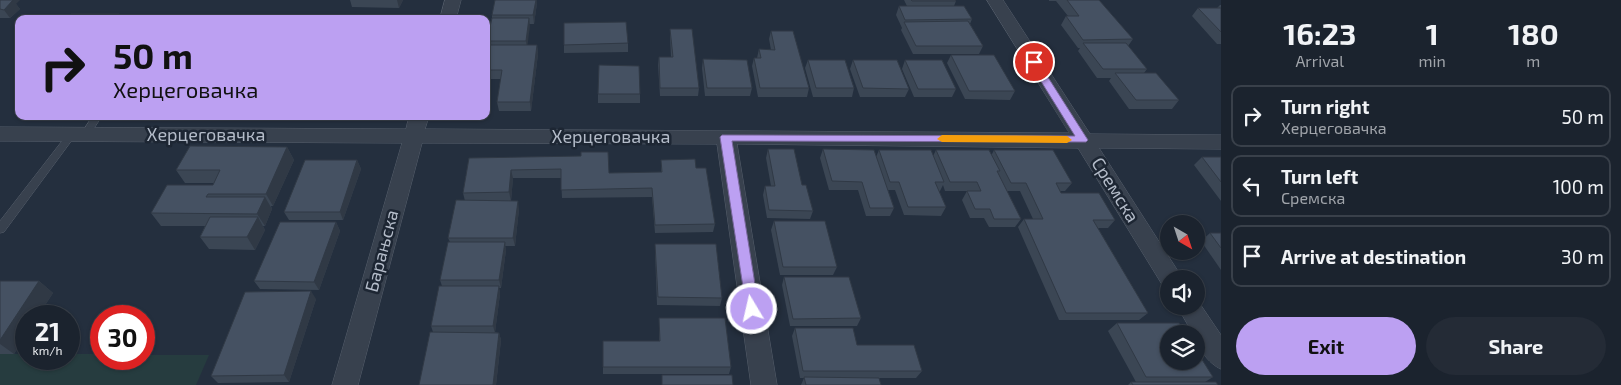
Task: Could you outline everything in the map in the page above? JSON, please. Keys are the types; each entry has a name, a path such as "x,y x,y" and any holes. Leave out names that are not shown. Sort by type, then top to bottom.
{"street":[{"path":"449,15 453,0"},
{"name":"Сремска","path":"995,0 1165,270"},
{"name":"Херцеговачка","path":"0,134 79,134 416,126 726,137 1221,142"},
{"name":"Барањска","path":"345,385 416,126"},
{"path":"726,137 764,385"},
{"path":"1195,315 1221,357"}],"lane":[{"path":"0,229 79,134 94,120"}],"green space":[{"path":"0,354 15,354 15,370 80,370 80,354 90,354 90,370 155,370 155,355 209,355 196,385 0,385"}],"building":[{"path":"0,0 13,0 4,10 0,9"},
{"path":"495,0 536,0 533,15 492,15"},
{"path":"955,0 956,1 912,1"},
{"path":"1067,0 1099,0 1133,39 1083,40 1066,16 1079,16"},
{"path":"899,6 964,6 972,19 905,20"},
{"path":"1198,8 1221,8 1221,32"},
{"path":"71,14 119,14 118,15"},
{"path":"492,18 529,18 526,41 490,41"},
{"path":"968,21 983,46 916,46 904,22"},
{"path":"626,22 628,43 564,45 564,23"},
{"path":"670,29 692,29 699,88 660,88 659,57 673,57"},
{"path":"771,31 793,31 809,88 760,88 754,58 761,58 759,49 775,50"},
{"path":"1083,43 1126,43 1147,69 1103,69"},
{"path":"490,45 537,45 530,102 497,102 502,70 490,70"},
{"path":"951,55 994,55 1015,91 969,91"},
{"path":"703,59 747,60 752,88 707,88"},
{"path":"808,60 845,60 854,88 816,88"},
{"path":"853,60 897,60 909,89 863,88"},
{"path":"905,60 942,60 956,89 918,89"},
{"path":"599,65 639,66 640,94 598,94"},
{"path":"1115,73 1156,73 1179,100 1136,100"},
{"path":"190,146 287,147 266,194 208,194 206,197 265,197 257,214 151,213 167,185 213,185 220,170 176,170"},
{"path":"768,149 794,149 802,185 806,185 813,211 769,210 765,186 775,186"},
{"path":"823,149 874,150 894,208 870,208 862,182 832,181"},
{"path":"879,150 931,150 944,182 935,182 946,207 908,207 899,182 890,182"},
{"path":"936,150 989,150 1000,171 997,171 1021,219 994,219 990,209 975,209 967,191 981,191 977,182 950,182"},
{"path":"994,150 1053,150 1072,183 1056,183 1061,193 1099,193 1115,220 1093,220 1148,313 1066,313 1024,219 1043,219 1026,183 1011,183"},
{"path":"581,152 608,152 609,173 662,172 661,160 695,159 696,168 706,168 715,224 655,225 652,188 561,190 561,169 511,170 509,192 463,193 469,158 581,156"},
{"path":"1202,157 1221,157 1221,182"},
{"path":"305,160 357,160 340,212 284,212"},
{"path":"456,200 518,201 513,238 448,238"},
{"path":"210,217 258,217 247,237 200,237"},
{"path":"774,221 825,221 837,267 783,267"},
{"path":"280,222 336,222 314,282 254,281"},
{"path":"1210,233 1221,233 1221,248"},
{"path":"448,242 505,242 499,280 440,280"},
{"path":"655,244 716,244 722,298 658,297"},
{"path":"784,277 849,277 861,318 793,319"},
{"path":"0,281 39,281 23,305 15,305 15,317 0,340"},
{"path":"439,286 499,286 493,326 431,326"},
{"path":"311,291 284,375 211,376 245,292"},
{"path":"659,318 725,318 731,367 603,367 603,341 660,341"},
{"path":"1117,323 1179,323 1180,325 1160,325 1160,370 1205,370 1205,364 1213,377 1146,377"},
{"path":"795,328 853,328 857,345 914,345 922,371 803,371"},
{"path":"430,332 499,333 493,385 419,385"},
{"path":"662,375 732,375 733,385 662,385"},
{"path":"804,377 879,378 881,385 806,385"},
{"path":"1131,382 1216,382 1218,385 1133,385"}],"slow traffic":[{"path":"942,139 1067,140"}],"route":[{"path":"752,309 726,137 1082,140 1034,62"}]}
